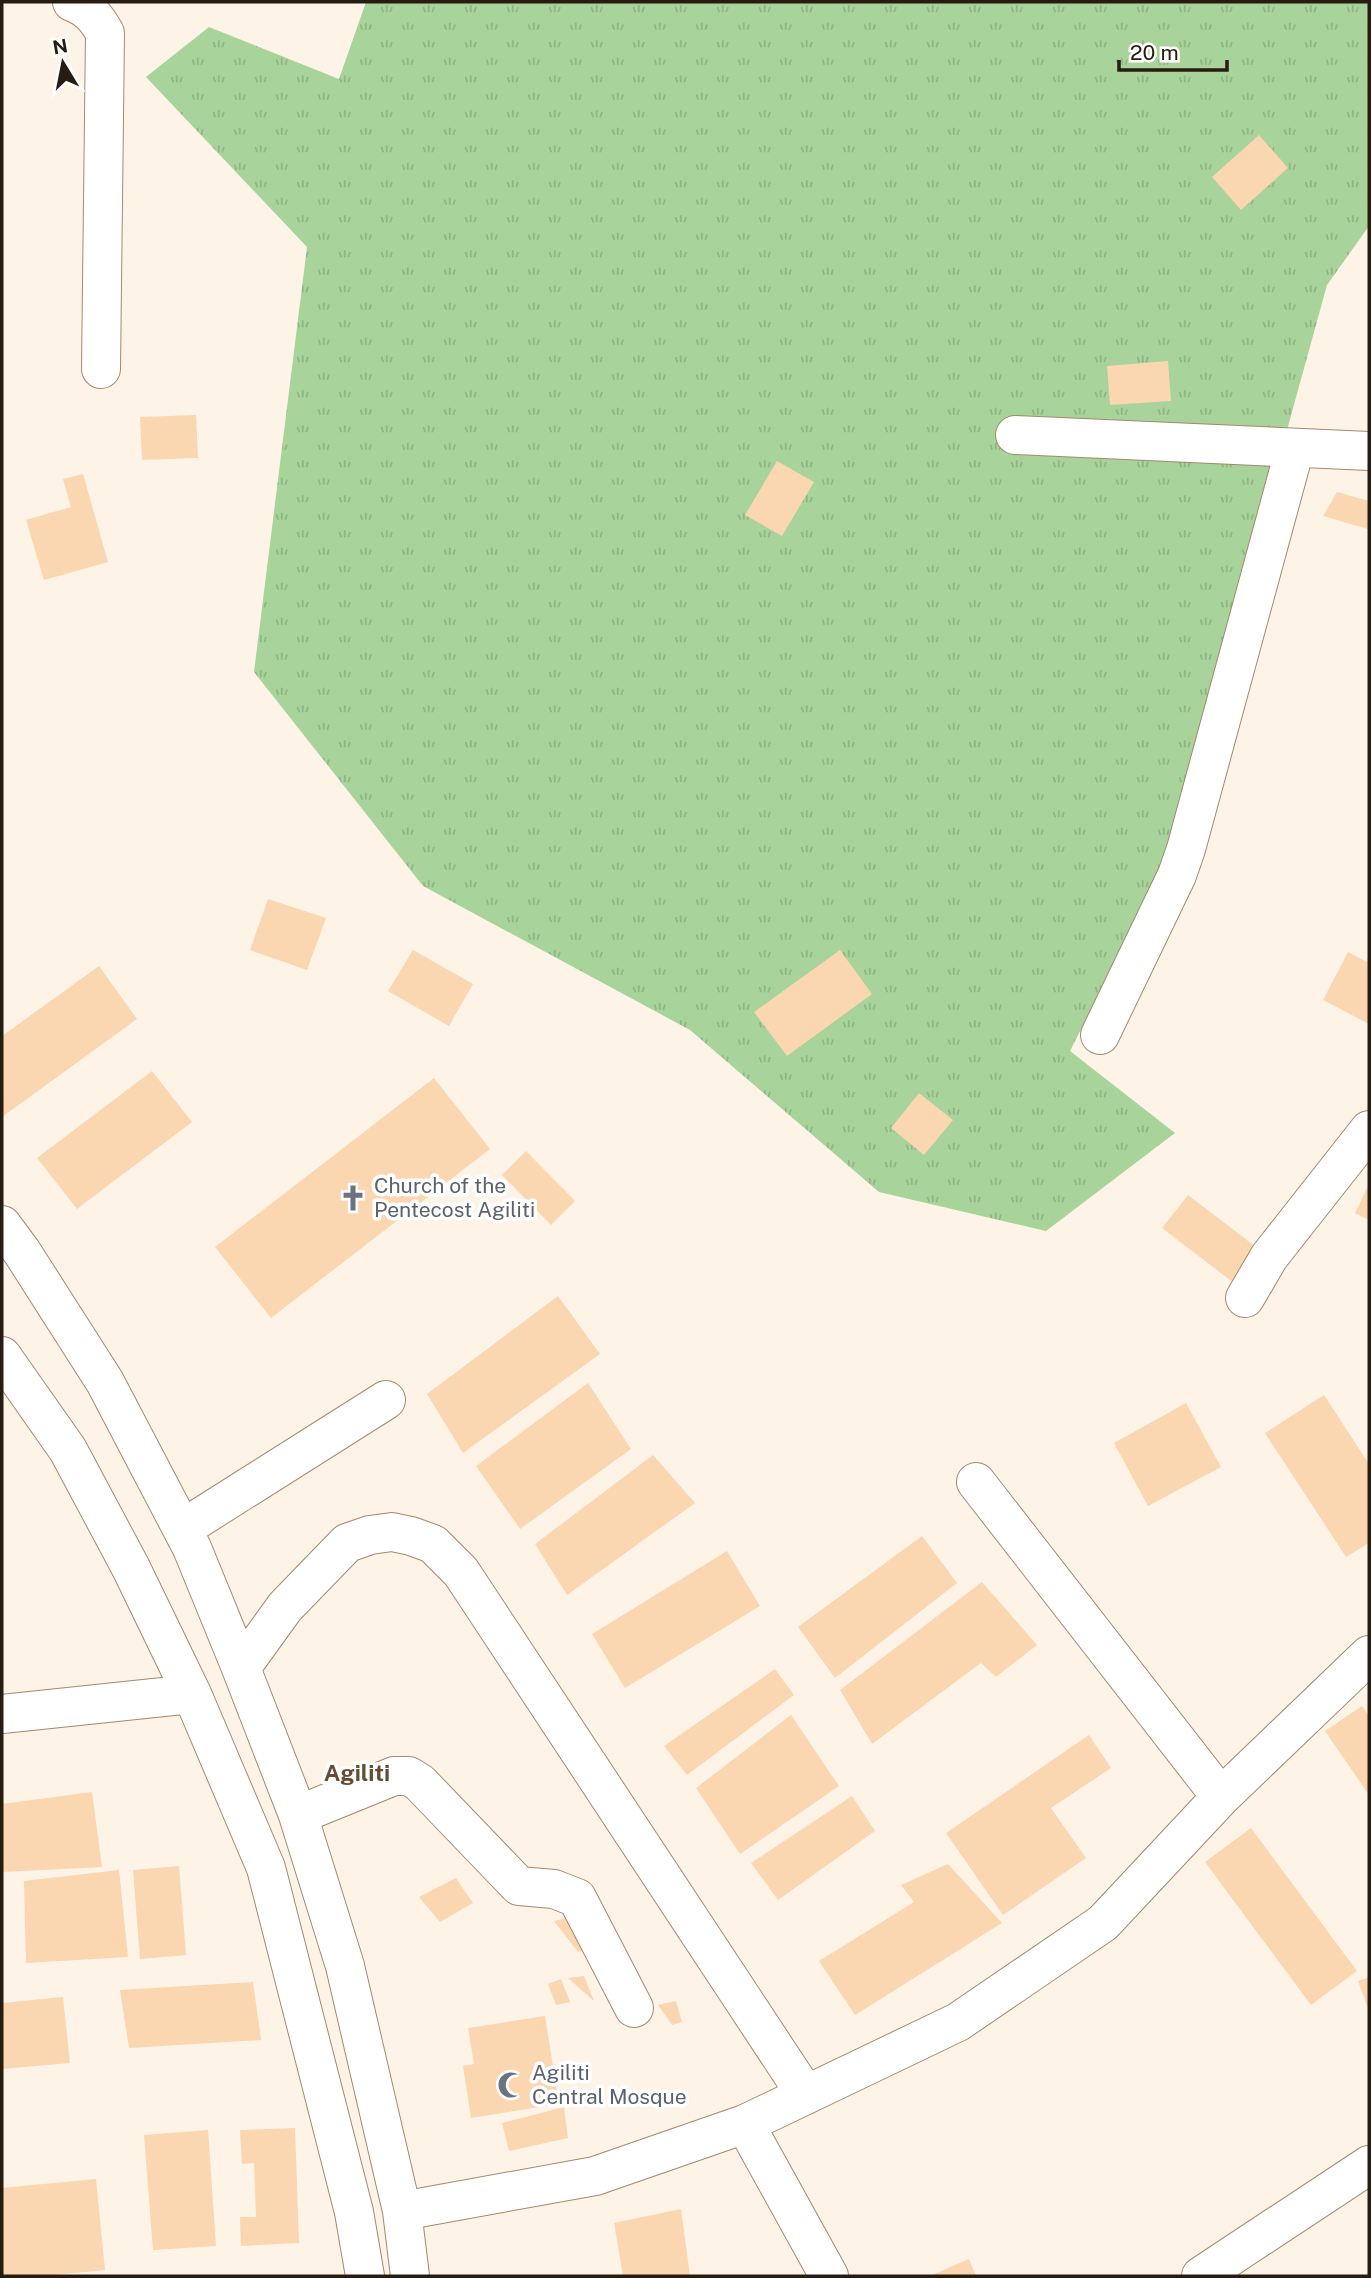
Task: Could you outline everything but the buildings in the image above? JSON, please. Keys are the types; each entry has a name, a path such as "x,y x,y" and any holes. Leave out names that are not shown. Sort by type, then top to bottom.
{"street":[{"path":"72,2 86,8 97,18 105,33 101,369"},
{"path":"1014,435 1369,451"},
{"path":"1100,1035 1177,875 1186,849 1295,447"},
{"path":"1245,1298 1269,1257 1369,1130"},
{"path":"2,1225 105,1382 192,1548 241,1668 298,1815 345,1966 402,2211 410,2276"},
{"path":"2,1356 68,1450 131,1568 192,1694 265,1868 354,2212 365,2276"},
{"path":"182,1529 386,1400"},
{"path":"976,1482 1221,1797"},
{"path":"241,1668 285,1607 347,1543 370,1535 392,1532 433,1544 461,1572 806,2095"},
{"path":"402,2211 595,2176 745,2124 958,2022 1102,1923 1221,1797 1369,1655"},
{"path":"2,1714 192,1694"},
{"path":"298,1815 394,1776 409,1776 421,1783 519,1886 554,1889 577,1898 634,2008"},
{"path":"745,2124 829,2276"},
{"path":"1202,2276 1369,2165"}],"green space":[{"path":"366,2 1369,2 1369,226 1327,285 1171,851 1070,1051 1175,1133 1046,1231 879,1192 690,1030 423,886 254,672 307,247 146,77 209,27 339,79"}],"place":[{"name":"Church of the Pentecost Agiliti","path":"353,1198"},
{"name":"Agiliti Central Mosque","path":"511,2085"}],"district":[{"name":"Agiliti","path":"357,1773"}]}
